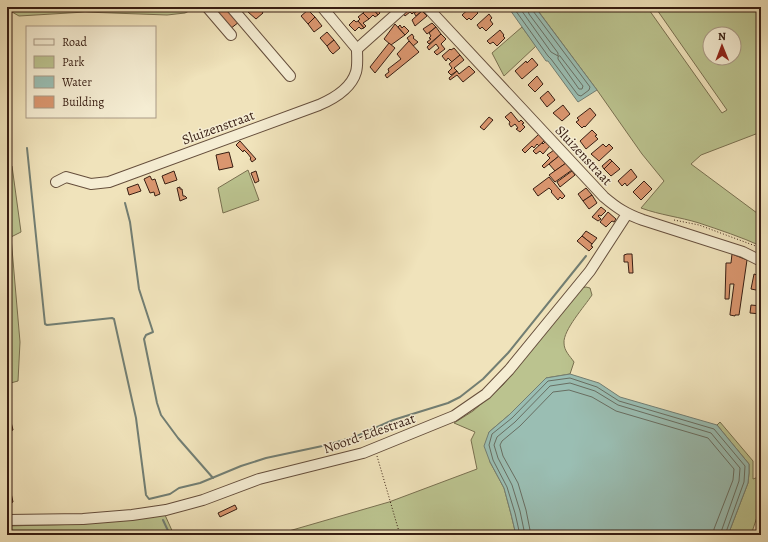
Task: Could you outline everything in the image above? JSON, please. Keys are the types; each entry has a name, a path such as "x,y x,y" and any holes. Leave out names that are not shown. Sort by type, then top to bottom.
{"street":[{"path":"207,7 231,36"},
{"path":"231,7 290,76"},
{"path":"322,7 358,49 397,9"},
{"name":"Sluizenstraat","path":"427,7 604,197 627,214 743,252 761,261"},
{"name":"Sluizenstraat","path":"56,182 66,177 91,184 109,182 318,105 338,95 352,80 356,73 358,49"},
{"name":"Noord-Edestraat","path":"7,520 91,518 166,510 203,500 258,479 343,458 374,448 454,416 476,402 495,386 520,358 590,271 627,214"}],"path":[{"path":"7,9 38,7"},
{"path":"672,220 698,225 761,248"},
{"path":"374,448 400,535"}],"green space":[{"path":"7,7 195,8 185,13 167,15 85,12 19,16 12,12 7,13"},
{"path":"647,7 722,113 727,110 655,7 761,7 761,132 701,155 691,164 761,216 761,246 699,223 641,208 664,181 642,154 536,8"},
{"path":"522,27 536,46 504,76 492,53"},
{"path":"12,166 21,232 11,237 20,342 18,381 7,384 7,168"},
{"path":"248,170 259,200 223,213 218,188"},
{"path":"581,288 590,288 592,295 575,318 567,332 564,343 565,348 574,362 570,374 546,378 509,415 489,432 490,462 504,488 516,535 275,535 389,502 477,469 471,440 475,432 454,423 473,411 503,385"},
{"path":"720,422 753,461 753,479 761,476 761,505 751,535 728,535 748,483 749,464 717,425"},
{"path":"165,515 174,535 7,535 7,526 84,524"}],"water":[{"path":"508,7 535,7 597,90 578,102 548,61 546,61"},
{"path":"570,374 599,383 620,397 717,425 749,464 748,483 728,535 516,535 504,488 490,462 484,446 489,432 509,415 546,378"}],"building":[{"path":"211,7 227,7 239,22 230,29"},
{"path":"254,7 259,7 263,13 256,19 248,12"},
{"path":"383,7 378,10 380,13 378,15 372,8"},
{"path":"410,7 419,7 422,11 416,16 414,13 416,12 415,11 412,14 410,12 405,16 403,13"},
{"path":"471,7 477,7 479,9 476,11 478,13 471,20 469,18 467,20 462,15"},
{"path":"368,8 370,10 372,8 378,15 375,17 373,15 369,19 363,13"},
{"path":"308,10 315,17 308,24 301,16"},
{"path":"422,11 427,16 415,26 412,20"},
{"path":"363,13 369,19 363,23 366,26 364,28 358,21 360,19 358,17"},
{"path":"489,14 492,18 490,20 493,24 486,31 482,27 480,29 477,25"},
{"path":"315,17 322,26 314,32 308,24"},
{"path":"354,20 356,22 358,21 364,28 361,29 359,27 355,31 349,25"},
{"path":"432,23 436,27 427,34 423,29"},
{"path":"395,24 405,35 391,45 384,39"},
{"path":"400,25 402,28 404,26 409,31 405,35 398,27"},
{"path":"436,27 441,34 429,44 427,42 431,39 429,38 431,36 429,33"},
{"path":"500,30 505,38 497,46 493,42 490,44 487,41"},
{"path":"327,32 334,40 327,46 320,38"},
{"path":"412,34 414,37 413,38 418,42 413,46 407,38"},
{"path":"441,34 446,39 441,44 445,49 437,55 434,52 439,48 436,44 429,50 427,47"},
{"path":"334,40 340,48 333,54 327,46"},
{"path":"409,41 419,52 387,78 385,75 389,72 388,69 401,59 397,54"},
{"path":"389,43 395,48 375,73 370,67"},
{"path":"454,48 460,55 452,62 448,58 446,61 442,56 450,49 451,50"},
{"path":"460,55 464,60 454,68 457,71 451,75 448,72 452,68 449,64"},
{"path":"532,58 538,65 522,79 515,71 526,61 527,63"},
{"path":"469,66 475,72 463,82 457,75 450,80 449,78 457,71 459,74"},
{"path":"537,76 543,84 535,92 528,85"},
{"path":"548,91 555,100 547,107 540,98"},
{"path":"563,105 570,114 562,121 553,113"},
{"path":"590,108 596,115 585,127 584,126 582,128 576,122 579,120 577,118"},
{"path":"511,112 519,122 521,120 524,123 522,124 525,127 520,132 516,129 518,128 515,124 511,127 509,124 510,122 505,117"},
{"path":"489,117 493,120 484,130 480,127"},
{"path":"592,130 597,135 595,136 598,139 586,149 580,141"},
{"path":"539,134 545,140 539,146 537,144 534,148 532,146 525,153 522,150"},
{"path":"545,140 542,143 543,144 546,141 550,146 543,154 540,151 536,154 533,151"},
{"path":"240,141 256,159 252,162 248,154 244,150 243,152 236,145"},
{"path":"603,144 606,147 609,144 613,148 599,161 591,154"},
{"path":"554,150 559,156 544,168 542,166 550,158 547,155"},
{"path":"229,152 233,167 219,170 216,155"},
{"path":"559,156 566,163 555,171 549,164"},
{"path":"610,159 612,161 604,169 602,166"},
{"path":"612,161 620,169 611,176 604,169"},
{"path":"566,163 572,170 555,182 549,175"},
{"path":"631,169 637,177 627,186 625,183 622,186 618,181"},
{"path":"174,171 177,180 165,184 162,176"},
{"path":"256,171 259,181 255,183 251,173"},
{"path":"572,171 575,175 560,187 557,182"},
{"path":"150,176 152,180 155,179 160,194 155,196 154,192 150,193 144,179"},
{"path":"549,177 565,196 562,199 560,197 558,200 549,188 538,196 533,189"},
{"path":"644,181 652,189 641,200 633,192"},
{"path":"138,184 141,191 129,195 127,188"},
{"path":"180,187 180,189 182,189 183,196 187,198 180,201 177,188"},
{"path":"586,188 592,195 583,201 578,194"},
{"path":"592,195 597,203 589,209 583,201"},
{"path":"601,207 606,211 601,216 598,216 601,219 598,221 592,217"},
{"path":"608,212 616,219 606,227 600,222"},
{"path":"586,231 597,238 592,244 582,236"},
{"path":"582,236 592,244 591,246 593,247 589,251 577,241"},
{"path":"632,254 633,273 629,273 628,262 624,262 624,255"},
{"path":"732,254 747,260 739,315 735,316 730,315 734,284 730,284 729,299 725,299 726,263 731,263"},
{"path":"754,274 760,276 761,291 751,289"},
{"path":"751,305 761,306 761,314 750,313"},
{"path":"11,422 13,430 7,432 7,423"},
{"path":"11,493 13,502 8,504 9,507 7,507 7,494"},
{"path":"235,505 237,509 220,517 218,513"}],"waterway":[{"path":"27,148 45,324 114,319 136,418 146,495 149,499 170,494 179,488 200,483 241,466 266,458 327,445 357,436 393,420 448,403 460,397 483,379 508,353 586,256"},
{"path":"125,203 130,222 139,289 153,332 146,335 144,339 157,403 161,415 178,438 213,478"},
{"path":"163,520 170,535"}]}
